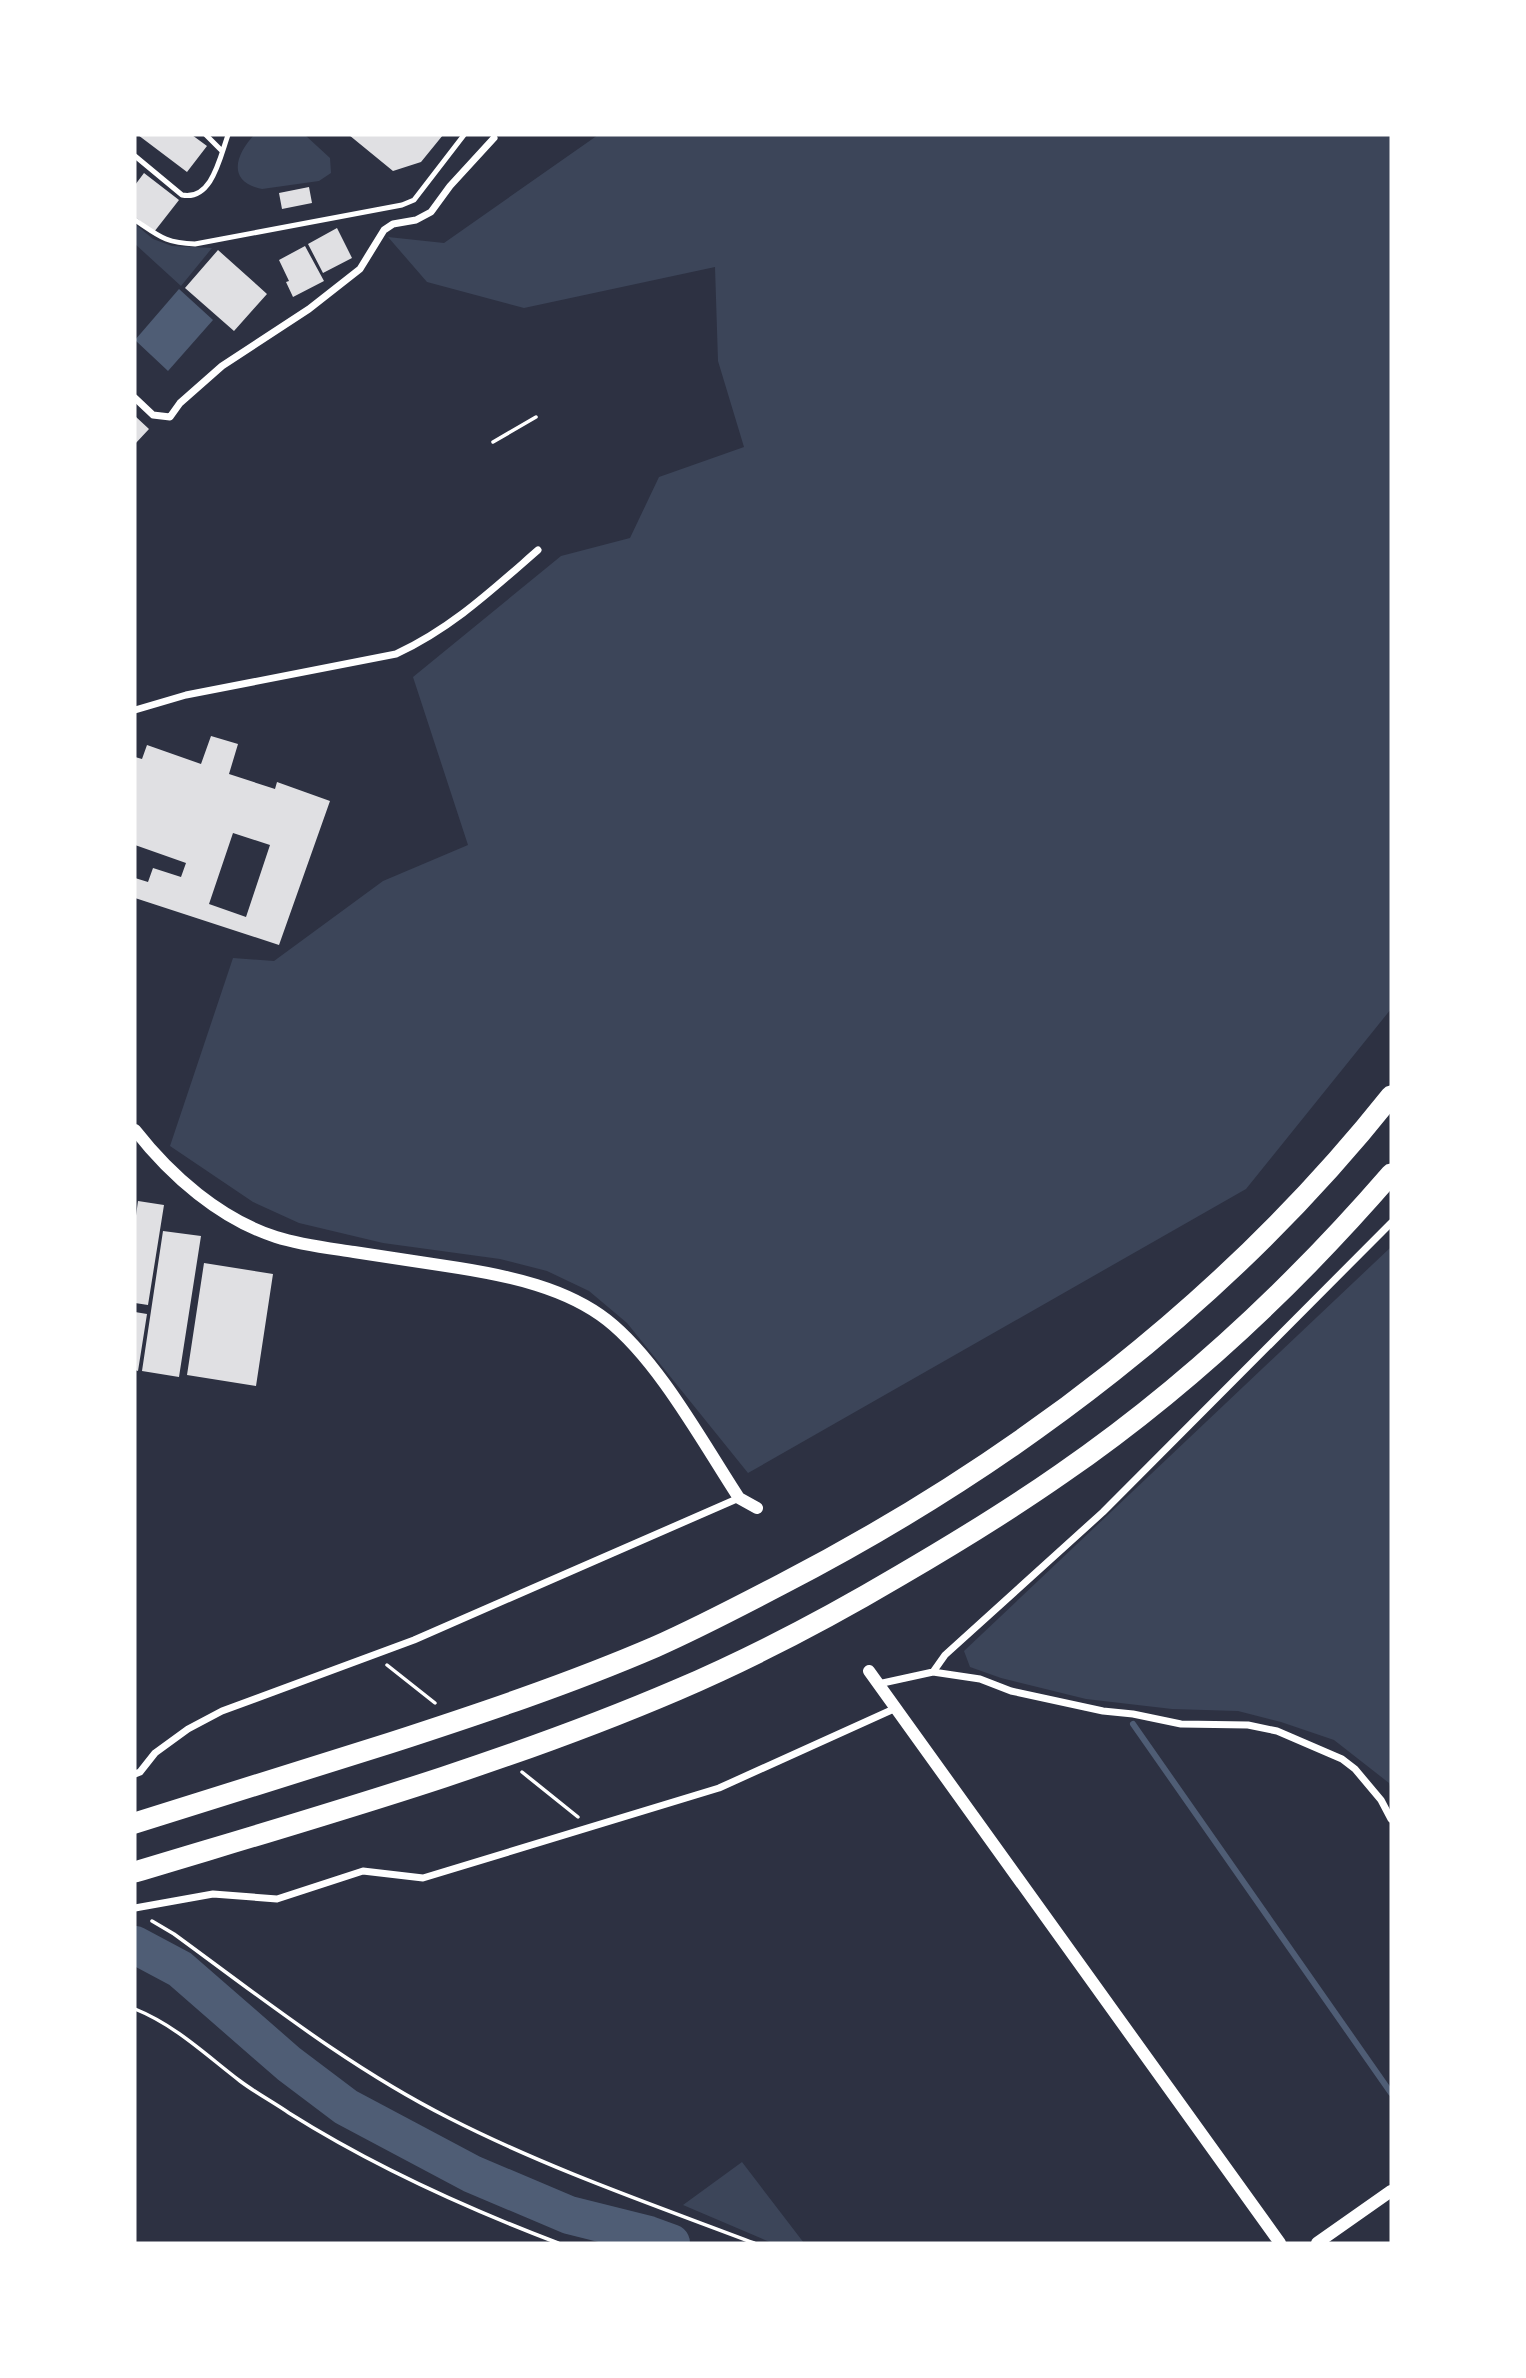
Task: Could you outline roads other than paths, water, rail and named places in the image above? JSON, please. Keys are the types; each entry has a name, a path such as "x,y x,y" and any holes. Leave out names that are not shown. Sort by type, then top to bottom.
{"highway":[{"path":"135,1823 541,1693 657,1646 834,1557 939,1495 1037,1429 1110,1374 1196,1303 1271,1232 1344,1155 1391,1096"},
{"path":"135,1872 451,1774 628,1709 678,1690 764,1649 862,1597 965,1537 1063,1473 1140,1414 1231,1338 1308,1265 1391,1174"}],"street":[{"path":"135,398 153,415 170,417 180,403 222,366 309,309 360,269 384,230 393,224 416,220 431,212 450,186 494,138"},
{"path":"135,710 186,695 396,654 420,643 464,615 538,550"},
{"path":"135,1130 150,1150 183,1182 244,1224 275,1237 307,1245 504,1276 559,1294 606,1319 659,1377 740,1497 757,1508"},
{"path":"933,1672 945,1655 1103,1512 1391,1223"},
{"path":"135,1774 140,1772 155,1753 188,1729 222,1711 414,1640 740,1497"},
{"path":"869,1671 1280,2243"},
{"path":"878,1684 933,1672 980,1679 1011,1691 1103,1711 1181,1724 1248,1725 1277,1731 1342,1759 1355,1769 1381,1800 1391,1819"},
{"path":"135,1908 213,1894 277,1899 363,1871 423,1878 719,1788 895,1708"},
{"path":"1317,2243 1391,2191"}],"lane":[{"path":"206,135 222,151"},
{"path":"135,156 182,195 192,197 202,193 211,178 228,135"},
{"path":"135,220 164,240 195,244 402,205 414,200 464,135"}],"waterway":[{"path":"1133,1724 1391,2093"},
{"path":"135,1945 180,1969 289,2064 346,2107 472,2174 569,2215 671,2243"}]}
